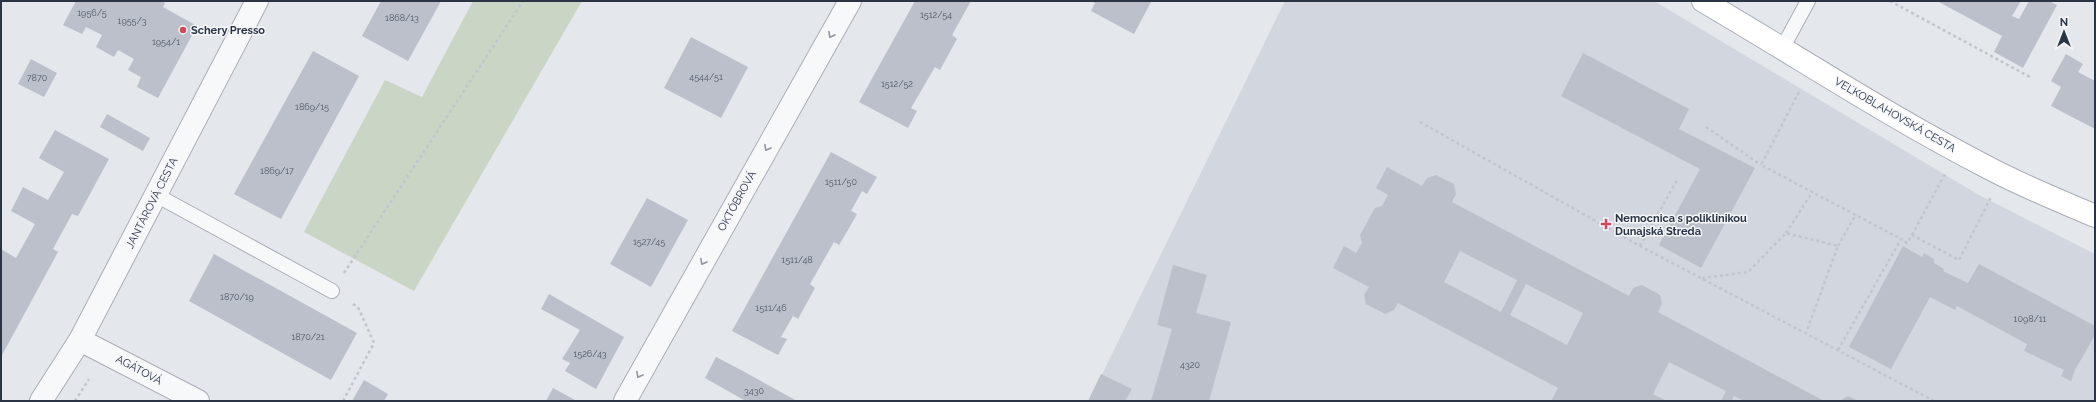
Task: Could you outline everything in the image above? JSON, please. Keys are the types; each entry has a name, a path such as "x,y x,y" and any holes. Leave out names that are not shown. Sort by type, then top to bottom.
{"main road":[{"name":"VEĽKOBLAHOVSKÁ CESTA","path":"1703,1 1783,47 1844,87 1985,166 2095,216"}],"street":[{"name":"JANTÁROVÁ CESTA","path":"41,401 80,340 257,1"},
{"name":"OKTÓBROVÁ","path":"625,401 850,1"},
{"name":"AGÁTOVÁ","path":"80,340 198,401"}],"lane":[{"path":"1783,47 1808,1"},
{"path":"156,195 332,290"}],"path":[{"path":"343,401 374,343 358,307 332,290 523,1"},
{"path":"1890,1 2030,77"},
{"path":"1761,165 1799,92"},
{"path":"1420,122 1640,246 1934,401"},
{"path":"1706,127 1761,165 1813,191 1907,243 1946,171 1952,175"},
{"path":"1640,246 1677,180"},
{"path":"1702,278 1748,272 1786,233 1813,191"},
{"path":"1912,235 1959,260 1991,198 1986,194"},
{"path":"1806,333 1838,246 1856,214"},
{"path":"1786,233 1838,246"},
{"path":"1838,350 1901,239"}],"shaded area":[{"name":"Nemocnica s poliklinikou Dunajská Streda","path":"1285,1 1654,1 1979,195 2095,254 2095,401 1089,401"}],"green space":[{"path":"473,1 582,1 414,291 304,232 385,80 422,97"}],"building":[{"path":"76,1 161,1 165,3 163,7 197,26 158,98 137,87 141,77 128,70 134,59 118,50 114,57 96,47 102,35 86,27 82,34 63,25"},
{"path":"381,1 441,1 408,61 362,36"},
{"path":"915,1 971,1 952,35 957,39 940,70 935,67 911,108 917,111 908,128 859,102"},
{"path":"1091,1 1151,2 1134,34 1091,11 1095,3"},
{"path":"1937,1 2021,1 2012,16 2019,19 2029,1 2049,1 2057,5 2023,68 1994,52 2002,36"},
{"path":"691,37 748,67 721,118 664,88"},
{"path":"313,51 359,76 281,219 234,194"},
{"path":"1583,53 1689,109 1679,129 1755,168 1701,268 1659,245 1700,169 1561,96"},
{"path":"2066,54 2083,64 2078,72 2095,81 2095,129 2051,106 2061,87 2051,81"},
{"path":"31,59 57,73 44,97 18,84"},
{"path":"107,114 150,138 143,151 100,127"},
{"path":"55,130 109,159 78,216 72,214 53,249 58,252 1,357 1,249 16,258 35,224 11,211 23,187 48,200 64,172 39,158"},
{"path":"831,152 877,177 867,194 862,191 851,211 857,214 839,245 834,242 810,284 815,288 798,319 793,316 781,337 787,339 778,355 732,331"},
{"path":"1387,167 1422,186 1427,178 1436,175 1454,184 1456,194 1452,202 1629,296 1633,288 1642,285 1660,295 1662,304 1658,312 1824,401 1744,401 1734,396 1732,401 1721,401 1726,391 1669,362 1653,394 1667,401 1551,401 1558,388 1398,303 1394,310 1385,314 1366,304 1364,295 1369,287 1333,268 1344,246 1356,253 1362,243 1360,235 1375,208 1382,206 1388,195 1376,188","holes":["1460,251 1517,280 1501,312 1444,282","1526,284 1583,313 1567,345 1510,315"]},
{"path":"647,198 688,220 651,287 610,264"},
{"path":"1903,246 1922,257 1924,253 1934,259 1934,263 1944,269 1943,271 1968,283 1979,264 2095,326 2095,335 2075,370 2071,381 2061,376 2064,370 2024,351 2027,344 1957,306 1955,310 1930,297 1891,369 1849,347"},
{"path":"214,254 357,333 331,380 189,301"},
{"path":"1173,265 1207,275 1196,313 1231,322 1209,401 1151,401 1172,329 1157,325"},
{"path":"549,294 624,337 596,389 565,371 570,363 562,359 580,330 541,309"},
{"path":"716,357 797,401 747,401 742,399 705,378"},
{"path":"1101,374 1132,389 1125,401 1088,401"},
{"path":"364,380 388,394 384,401 352,401"},
{"path":"553,388 577,401 546,401"},
{"path":"1848,396 1858,401 1839,401"}],"place":[{"name":"Schery Presso","path":"183,30"},
{"name":"Nemocnica s poliklinikou Dunajská Streda","path":"1606,224"}]}
